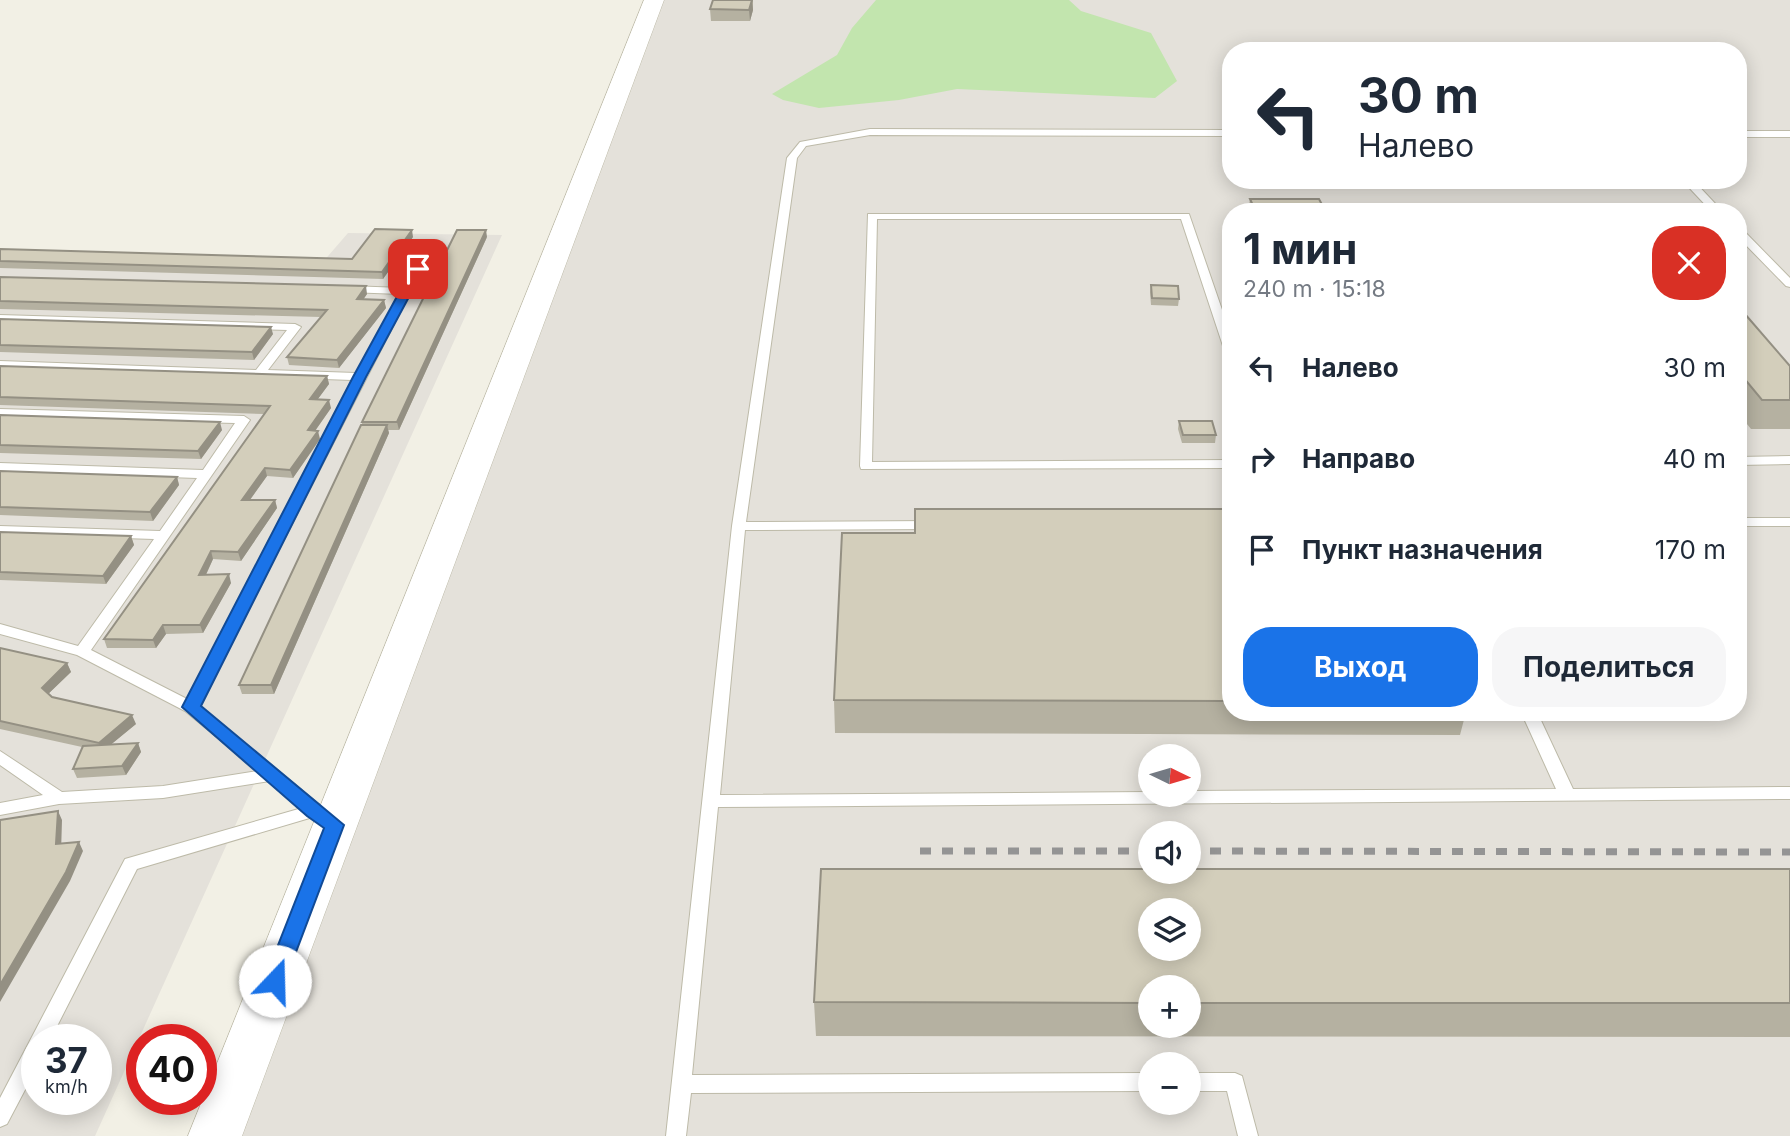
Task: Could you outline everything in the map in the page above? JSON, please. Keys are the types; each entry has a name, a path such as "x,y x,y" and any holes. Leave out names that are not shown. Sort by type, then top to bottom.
{"street":[{"path":"215,1136 324,818 654,0"}],"lane":[{"path":"676,1136 739,526 792,158 803,145 870,132 1222,133"},
{"path":"1747,134 1790,134"},
{"path":"1696,189 1709,203"},
{"path":"1222,325 1185,216 872,216 866,466 1222,464"},
{"path":"1747,240 1789,281"},
{"path":"191,707 359,377 428,248"},
{"path":"340,289 407,291"},
{"path":"0,318 295,327 260,372"},
{"path":"0,364 359,377"},
{"path":"0,413 244,420 82,652"},
{"path":"1747,461 1790,460"},
{"path":"0,467 207,474"},
{"path":"1747,522 1790,522"},
{"path":"739,526 944,525"},
{"path":"0,530 162,535"},
{"path":"0,629 82,652 191,707 324,818"},
{"path":"1533,721 1567,794"},
{"path":"0,757 59,798"},
{"path":"0,809 59,798 163,792 273,775"},
{"path":"710,801 1790,793"},
{"path":"48,1024 131,864 324,818"},
{"path":"0,1118 21,1078"},
{"path":"681,1084 1138,1082"},
{"path":"1201,1082 1235,1082 1248,1136"}],"shaded area":[{"path":"654,0 1790,0 1790,1136 215,1136"},
{"path":"348,233 502,235 146,1024 126,1024 126,1067 112,1098 112,1024 21,1024 21,1115 104,1115 95,1136 0,1136 0,254 322,263"}],"green space":[{"path":"876,0 1069,0 1081,11 1151,33 1177,81 1155,98 957,89 899,100 819,108 783,100 772,94 837,55 852,28"}],"building":[{"path":"713,0 752,0 749,10 710,9"},
{"path":"1250,199 1319,199 1321,203 1252,203"},
{"path":"375,229 412,230 382,272 0,261 0,249 352,259"},
{"path":"457,230 486,230 397,422 362,422"},
{"path":"0,277 366,286 357,299 384,300 337,360 287,357 327,310 0,301"},
{"path":"1151,285 1178,286 1179,299 1152,298"},
{"path":"1747,316 1790,366 1790,400 1762,400 1747,382"},
{"path":"0,319 271,327 252,352 0,345"},
{"path":"0,366 327,376 310,399 329,400 308,430 318,431 290,470 265,468 242,500 275,500 238,552 211,551 199,575 229,574 200,625 163,625 153,640 104,639 270,406 0,397"},
{"path":"0,415 220,422 198,451 0,445"},
{"path":"1179,421 1212,421 1216,435 1183,435"},
{"path":"361,425 387,425 271,685 239,685"},
{"path":"0,471 177,477 150,512 0,507"},
{"path":"915,509 1222,509 1222,701 834,700 842,533 915,533"},
{"path":"0,532 131,536 103,576 0,572"},
{"path":"0,648 67,663 42,688 52,697 132,715 99,743 0,721"},
{"path":"138,743 122,766 73,769 83,746"},
{"path":"58,811 56,844 79,842 66,872 0,985 0,820"},
{"path":"821,869 1138,869 1138,884 1201,884 1201,869 1790,869 1790,1003 1201,1003 1201,975 1138,975 1138,1003 814,1002"}],"railway":[{"path":"920,851 1138,851"},
{"path":"1201,851 1790,852"}],"route":[{"path":"275,981 335,825 314,811 191,707 359,377 418,269"}]}
